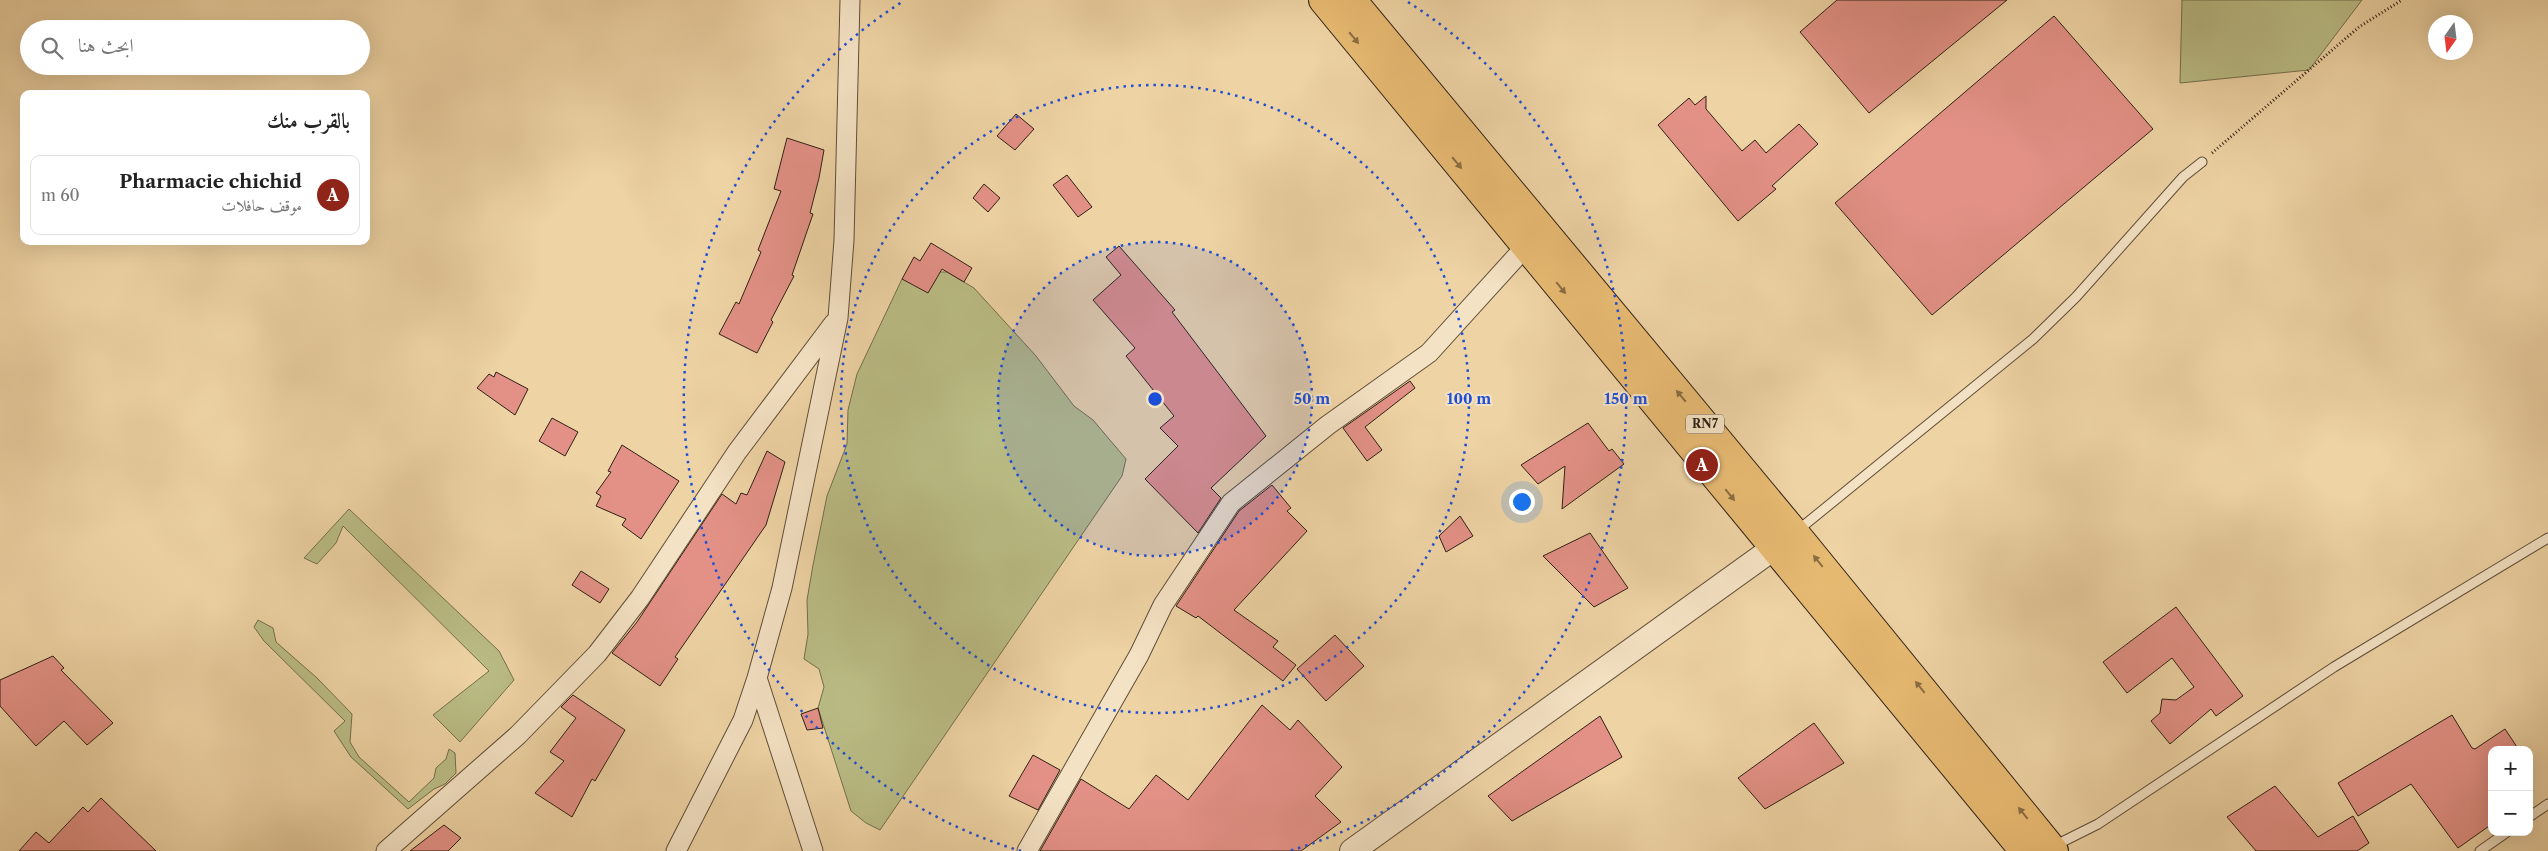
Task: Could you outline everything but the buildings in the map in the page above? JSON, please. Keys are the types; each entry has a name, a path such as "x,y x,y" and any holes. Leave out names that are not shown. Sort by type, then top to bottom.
{"highway":[{"name":"RN7","path":"1323,0 1526,246 2053,849"},
{"name":"RN7","path":"1352,0 1784,541 2024,851"}],"street":[{"path":"676,851 743,720 757,678 782,588 838,318 844,240 850,0"},
{"path":"1027,851 1139,656 1163,605 1231,503 1328,425 1428,353 1526,246"},
{"path":"386,851 518,735 597,654 640,598 737,452 838,318"},
{"path":"1352,851 1784,541"},
{"path":"757,678 813,851"}],"lane":[{"path":"1784,541 2033,339 2076,297 2183,177 2202,162"},
{"path":"2053,849 2098,824 2334,667 2548,538"},
{"path":"2533,814 2548,804"},
{"path":"2480,851 2501,836"}],"path":[{"path":"2202,162 2359,27 2402,0"}],"green space":[{"path":"2182,0 2362,0 2309,70 2180,83"},
{"path":"947,272 974,288 1036,356 1074,406 1093,420 1126,459 1122,476 880,830 866,823 851,811 818,708 824,687 819,669 804,659 808,634 807,600 827,496 847,444 848,410 857,374 902,279"},
{"path":"349,509 499,651 514,680 460,742 433,715 489,671 343,526 336,543 317,564 304,558"},
{"path":"258,620 273,628 276,642 317,678 352,714 350,742 359,757 409,802 434,778 436,768 446,759 449,749 455,753 456,773 445,784 434,789 408,809 351,757 334,731 345,721 264,641 254,627"}],"place":[{"name":"Pharmacie chichid","path":"1702,465"}]}
